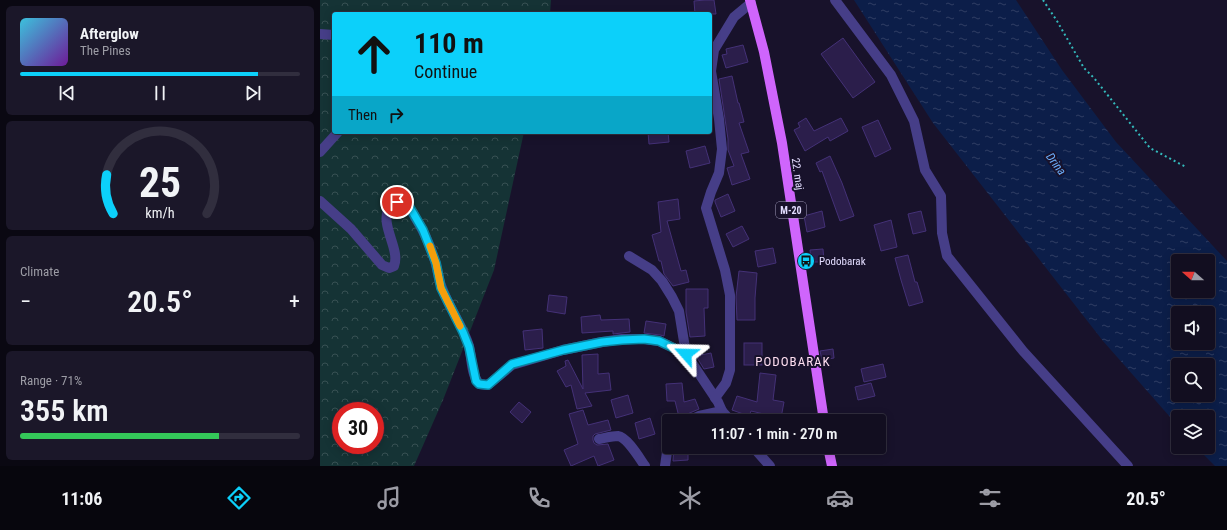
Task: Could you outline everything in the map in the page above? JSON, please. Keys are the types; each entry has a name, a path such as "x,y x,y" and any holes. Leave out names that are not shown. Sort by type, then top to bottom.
{"main road":[{"name":"22. maj","path":"750,2 764,52 782,143 823,414"},
{"path":"829,454 832,466"}],"street":[{"path":"835,0 891,75 914,121 926,170 941,196 942,233 947,256 1023,351 1128,466"},
{"name":"22. maj","path":"712,64 714,50 734,17 750,2"},
{"path":"320,34 332,35"},
{"name":"22. maj","path":"712,78 722,149 719,173 706,208 725,270 730,295 730,370 726,383 715,398"},
{"path":"320,152 336,134"},
{"path":"320,202 351,229 382,265 388,268 394,266 396,255 387,223 386,216 388,210 391,205 397,202 401,202 409,206 423,230 430,246 436,263 441,288 469,347 476,381 479,384 488,385 512,364 563,350 622,340 644,339 659,341 686,354"},
{"path":"628,256 652,270 662,281 672,297 679,311 686,354 725,414"},
{"path":"708,414 722,411"},
{"path":"599,439 619,436 624,439 635,451 645,466"},
{"path":"665,466 667,454"},
{"path":"759,454 770,466"}],"path":[{"path":"1043,0 1084,68 1094,78 1150,148 1186,167"}],"green space":[{"path":"320,0 551,0 550,12 332,12 332,134 524,134 494,270 443,400 414,466 320,466"}],"water":[{"name":"Drina","path":"854,0 1016,0 1062,70 1116,142 1227,261 1227,466 1215,466 1203,454 1215,454 1215,410 1171,410 1171,418 1103,341 933,123"}],"building":[{"path":"714,0 716,14 712,14 712,12 695,12 694,1"},
{"path":"843,38 875,82 853,98 821,54"},
{"path":"743,45 748,62 726,68 722,55 727,54 726,49"},
{"path":"732,76 744,122 739,123 749,152 741,154 750,179 732,185 727,168 734,166 728,150 728,139 719,79"},
{"path":"806,118 814,131 841,118 848,131 830,141 828,137 805,151 794,130 800,127 798,123"},
{"path":"878,120 891,149 875,157 862,127"},
{"path":"648,134 668,134 669,142 649,144"},
{"path":"705,146 710,163 690,168 686,151"},
{"path":"830,156 854,216 840,221 822,171 820,172 816,163"},
{"path":"728,194 735,211 721,217 715,200"},
{"path":"678,199 680,219 667,221 681,271 686,270 689,282 673,286 664,274 652,235 661,232 658,202"},
{"path":"822,211 825,227 807,232 804,216"},
{"path":"921,211 926,231 913,234 908,214"},
{"path":"891,220 897,247 881,251 874,225"},
{"path":"742,226 749,239 733,247 726,234"},
{"path":"773,248 776,263 758,267 755,251"},
{"path":"823,249 824,262 811,262 810,250"},
{"path":"908,255 915,282 917,282 923,302 909,306 895,258"},
{"path":"739,271 757,273 755,320 737,320 736,297"},
{"path":"686,289 708,289 708,308 704,308 705,336 690,337 686,312"},
{"path":"549,295 567,297 565,314 547,311"},
{"path":"600,315 601,320 629,319 630,332 613,334 613,331 582,333 581,317"},
{"path":"646,321 666,324 664,336 644,333"},
{"path":"542,329 543,348 525,350 523,331"},
{"path":"744,343 762,343 762,365 744,365"},
{"path":"833,349 834,358 822,360 820,351"},
{"path":"711,353 714,367 704,369 696,356"},
{"path":"598,354 598,374 609,373 611,390 585,393 592,406 577,409 571,385 566,387 557,371 566,366 565,361 568,360 583,389 582,355"},
{"path":"883,364 886,377 864,382 861,369"},
{"path":"760,373 776,375 773,400 784,402 782,414 764,414 751,411 750,414 743,414 732,410 737,396 757,402"},
{"path":"682,383 684,402 695,399 699,409 687,414 678,414 675,401 667,401 666,384"},
{"path":"871,383 875,396 858,400 855,387"},
{"path":"628,395 633,413 616,418 611,400"},
{"path":"519,402 531,412 522,423 510,412"},
{"path":"583,410 588,425 608,420 611,430 595,434 593,436 593,440 597,445 608,444 614,460 598,466 594,456 571,466 564,450 578,444 569,414"},
{"path":"650,418 655,434 639,439 635,423"},
{"path":"674,454 688,454 688,460 673,461"}],"slow traffic":[{"path":"430,246 436,263 441,288 460,326"}],"place":[{"name":"Podobarak","path":"806,261"}],"district":[{"name":"PODOBARAK","path":"793,361"}],"route":[{"path":"397,202 401,202 409,206 423,230 436,263 441,288 469,347 476,381 479,384 485,386 488,385 512,364 563,350 602,342 644,339 659,341 686,354"}]}
